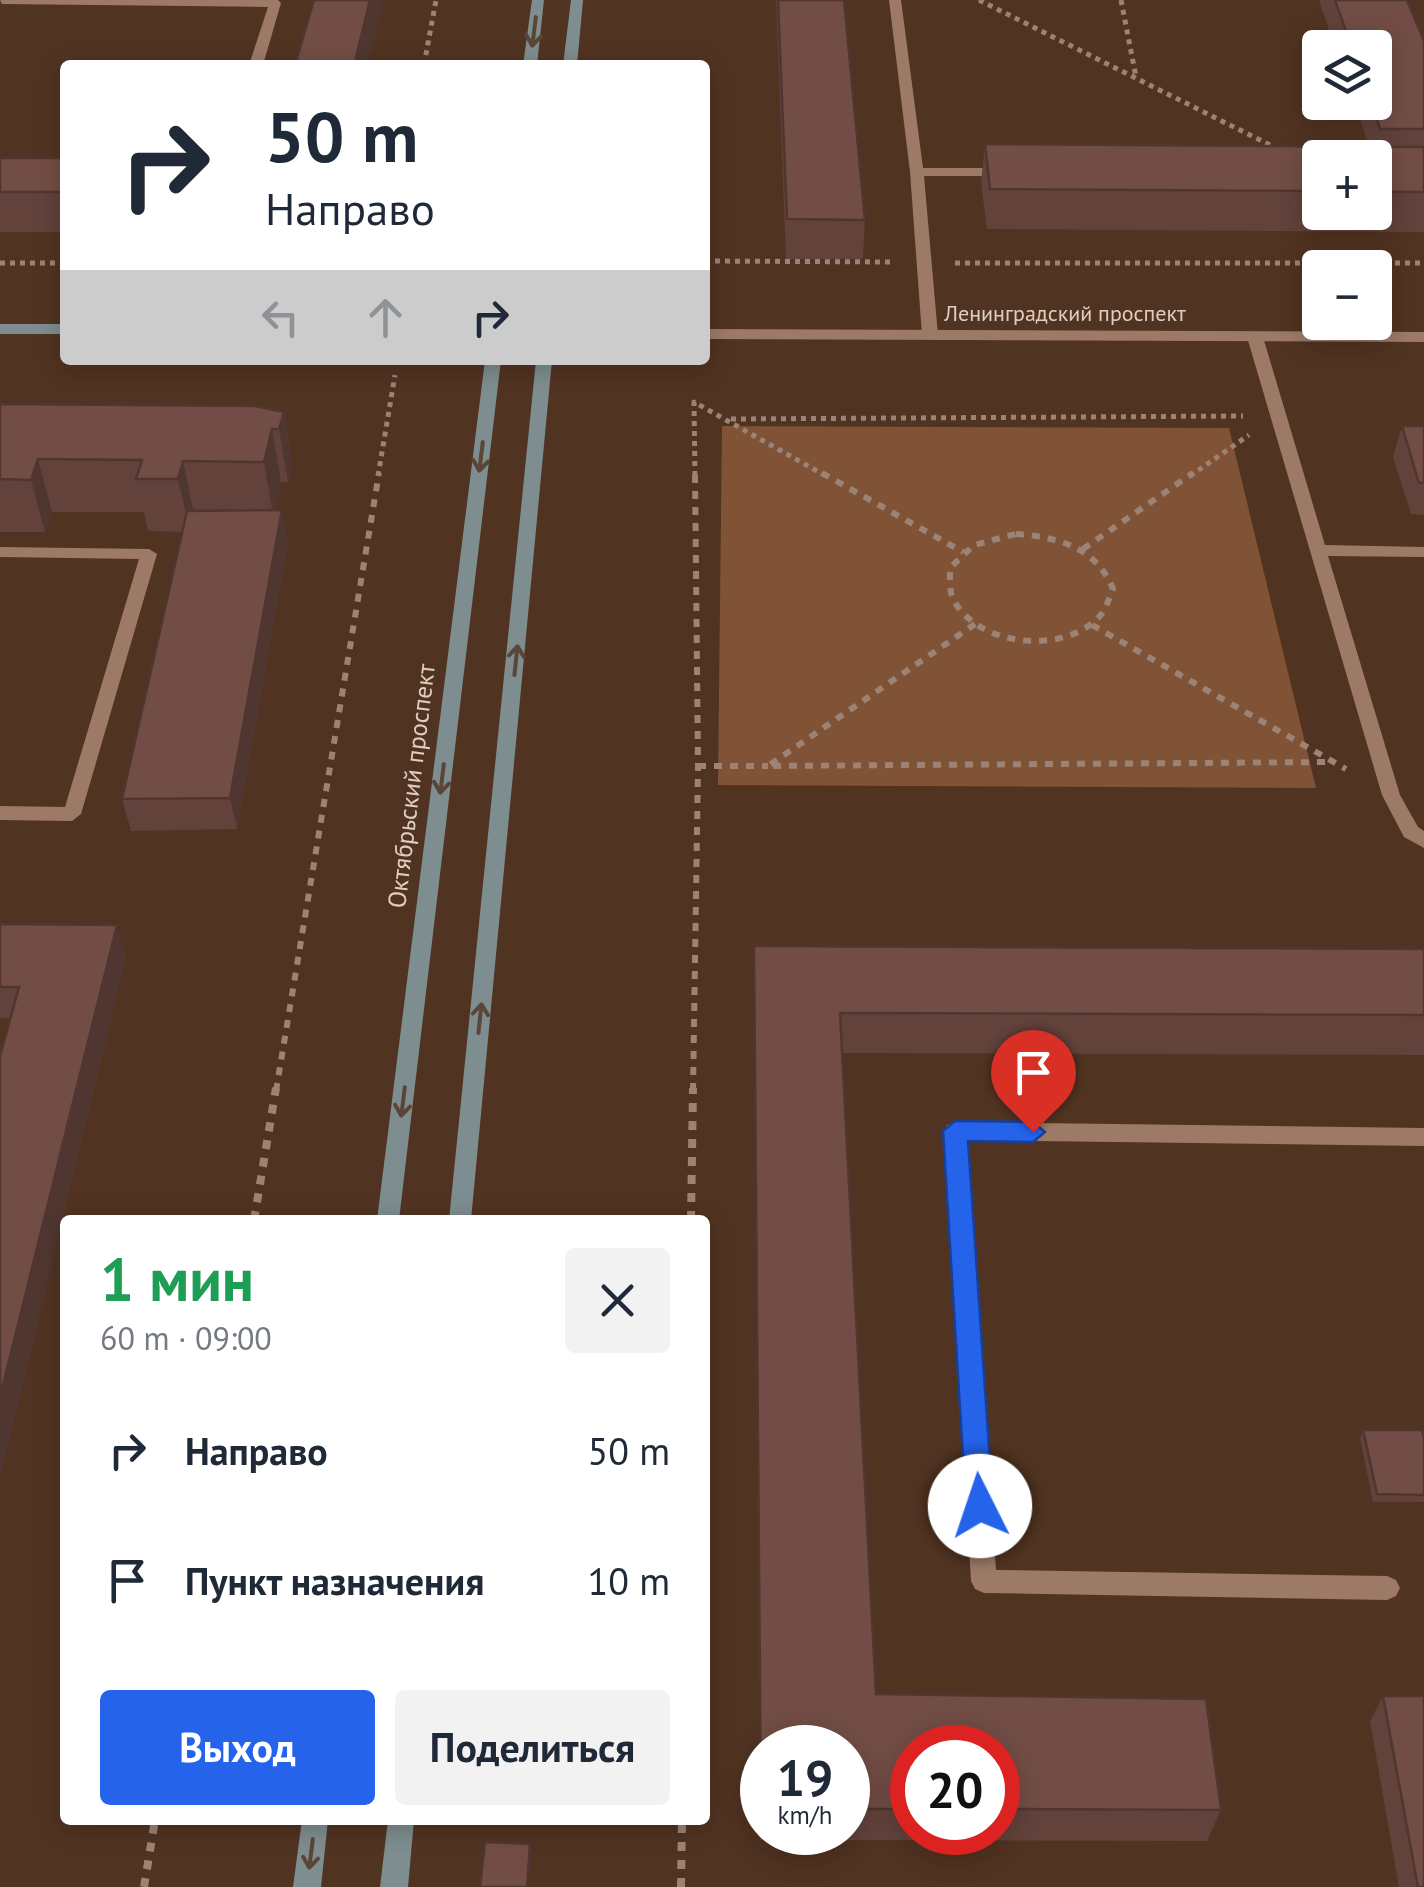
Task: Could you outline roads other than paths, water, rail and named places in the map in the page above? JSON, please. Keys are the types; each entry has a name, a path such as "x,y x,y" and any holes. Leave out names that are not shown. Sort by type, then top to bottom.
{"main road":[{"path":"531,60 538,0"},
{"path":"570,60 576,0"},
{"path":"0,329 60,329"},
{"name":"Октябрьский проспект","path":"389,1215 493,365"},
{"path":"460,1215 544,365"},
{"path":"307,1887 314,1825"},
{"path":"394,1887 400,1825"}],"street":[{"path":"2,0 275,3 258,60"},
{"path":"895,0 917,172 930,335"},
{"path":"917,172 1032,172"},
{"name":"Ленинградский проспект","path":"710,334 1424,338"},
{"path":"1255,337 1391,795 1411,832 1424,841"},
{"path":"1316,550 1424,552"},
{"path":"0,552 148,554 72,814 0,813"},
{"path":"1387,1588 984,1582 955,1131 1424,1137"}]}
